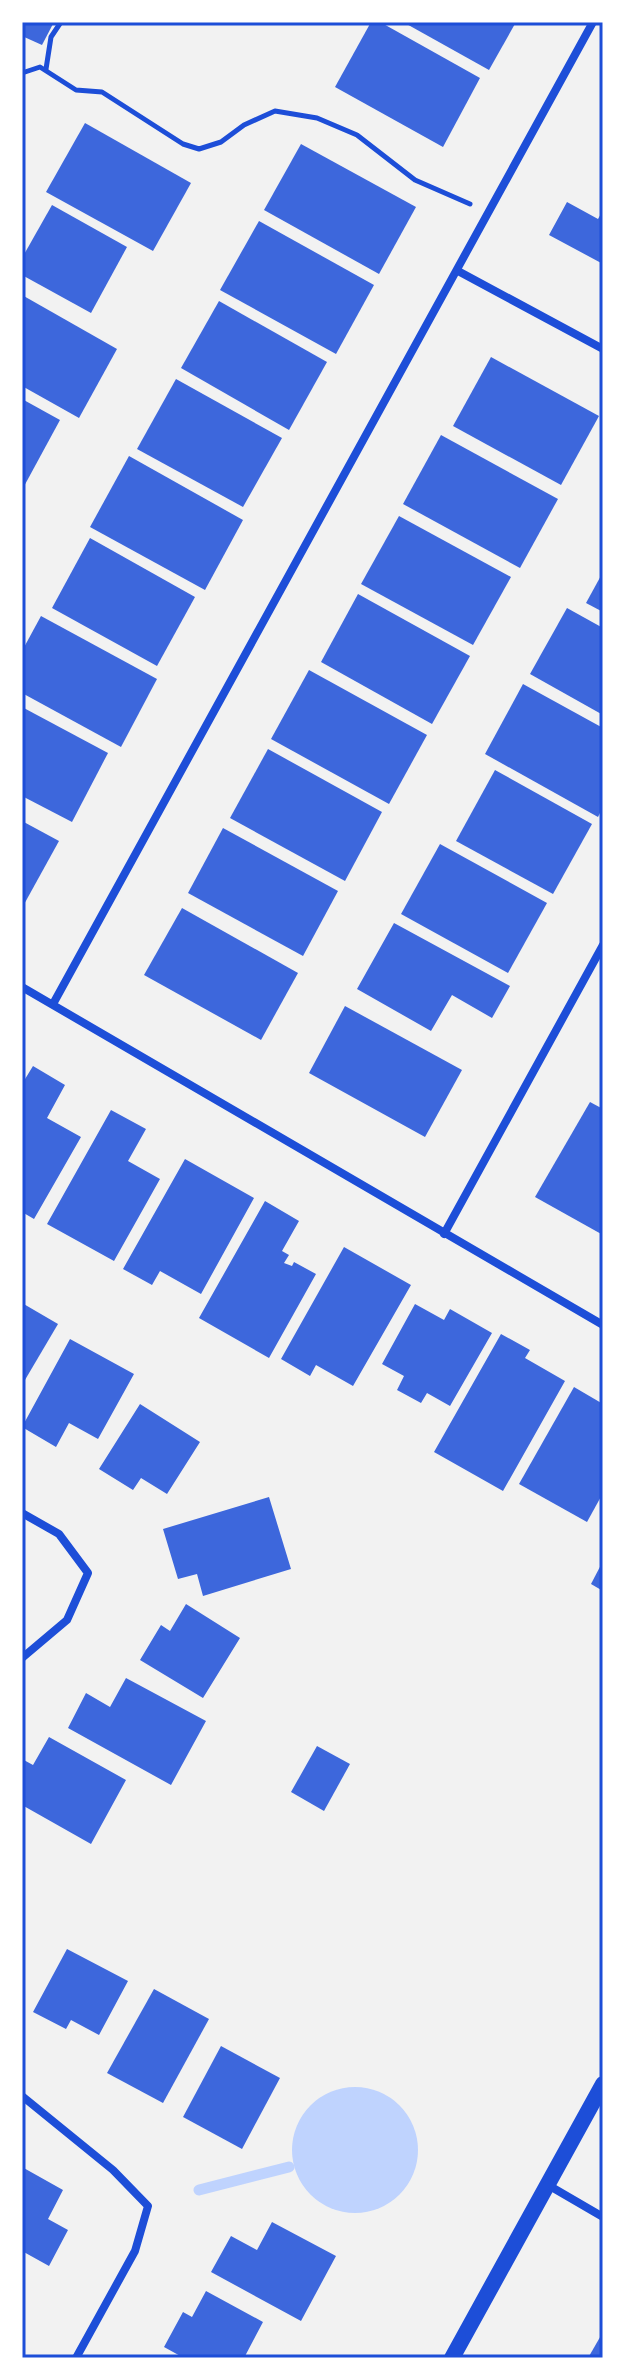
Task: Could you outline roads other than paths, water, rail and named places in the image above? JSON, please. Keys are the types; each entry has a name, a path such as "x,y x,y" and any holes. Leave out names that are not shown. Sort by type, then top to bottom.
{"main road":[{"path":"452,2358 603,2084"}],"street":[{"path":"53,1004 593,22"},
{"path":"458,271 603,349"},
{"path":"444,1234 603,945"},
{"path":"22,987 603,1325"},
{"path":"22,1513 59,1534 88,1573 67,1620 22,1658"},
{"path":"22,2096 113,2170 148,2206 135,2251 76,2358"},
{"path":"548,2185 603,2217"}],"water":[{"path":"355,2087 379,2092 399,2106 413,2126 418,2150 413,2174 399,2194 379,2208 355,2213 331,2208 311,2194 297,2174 292,2150 297,2126 311,2106 331,2092"}],"waterway":[{"path":"199,2190 289,2167"}]}
